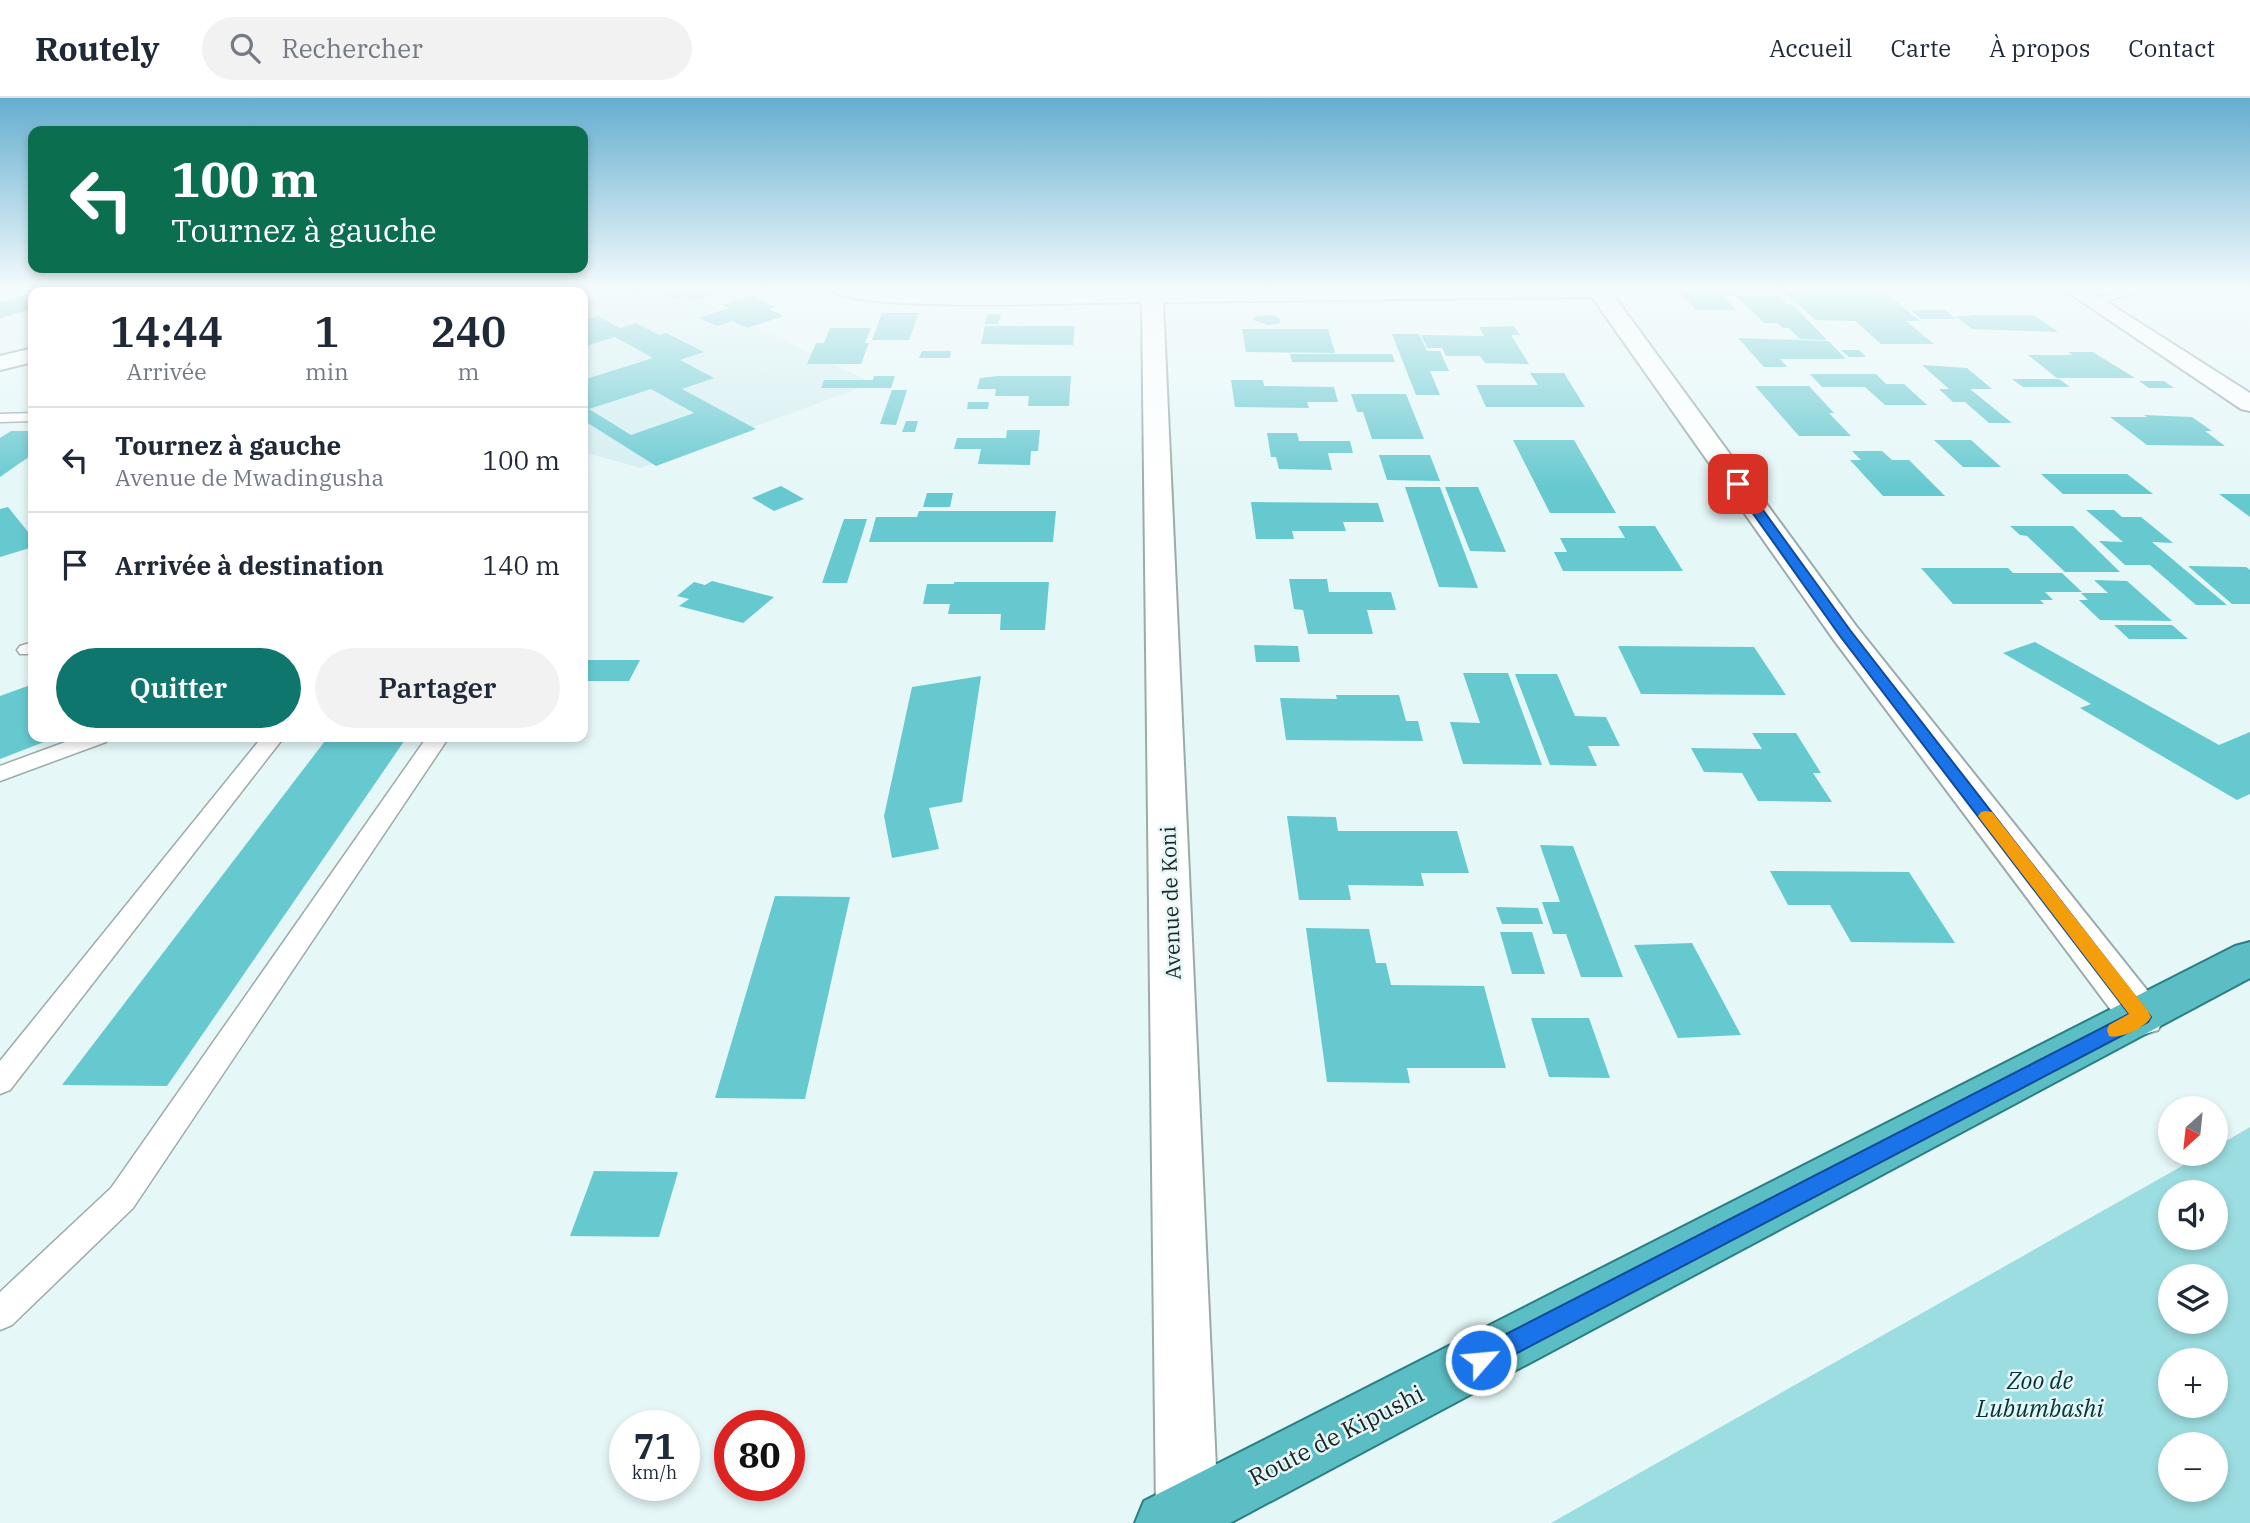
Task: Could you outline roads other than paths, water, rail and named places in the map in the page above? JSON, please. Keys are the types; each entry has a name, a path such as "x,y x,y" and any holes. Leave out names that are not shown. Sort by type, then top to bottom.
{"highway":[{"name":"Route de Kipushi","path":"1177,1518 2142,1017 2250,958"}],"street":[{"name":"Avenue de Koni","path":"1153,354 1177,1518"},
{"path":"1645,354 1845,633 2142,1017"},
{"path":"2174,354 2250,404"},
{"path":"0,363 28,356"}],"lane":[{"path":"0,418 28,418"},
{"path":"0,774 84,742"},
{"path":"0,1082 270,742"},
{"path":"0,1314 122,1198 435,742"}],"park label":[{"name":"Zoo de Lubumbashi","path":"2040,1394"}]}
